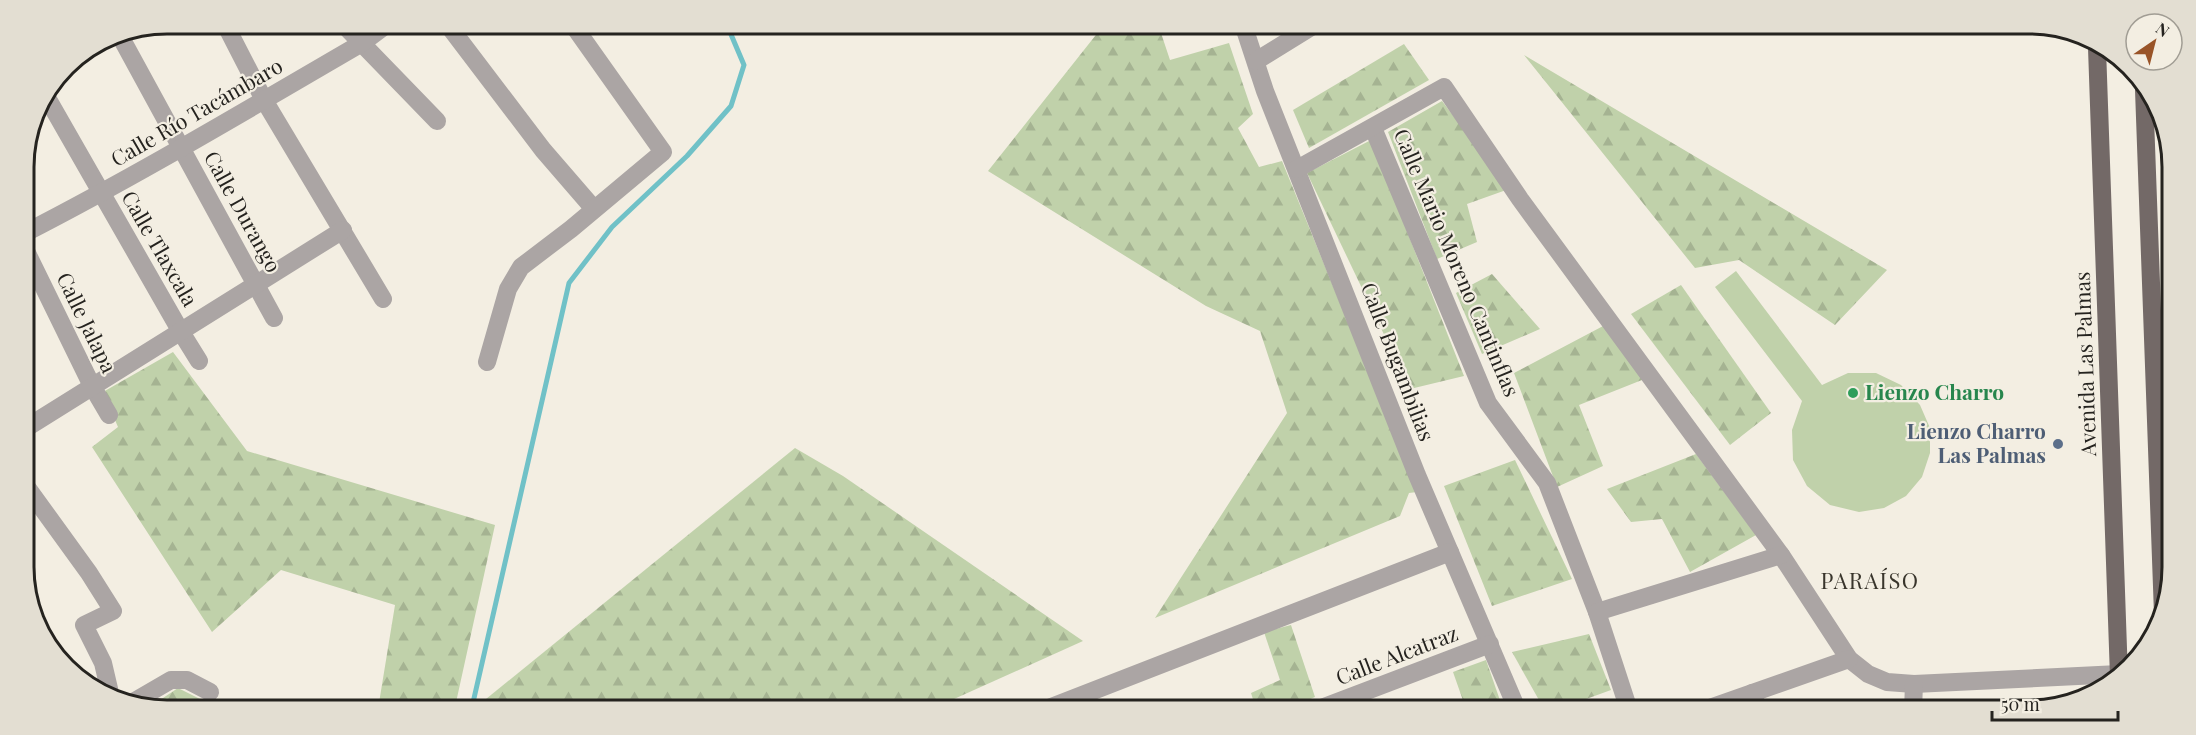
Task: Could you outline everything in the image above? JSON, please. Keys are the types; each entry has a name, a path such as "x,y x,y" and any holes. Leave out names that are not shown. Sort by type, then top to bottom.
{"main road":[{"name":"Avenida Las Palmas","path":"2097,54 2119,664"},
{"path":"2146,104 2162,470"}],"street":[{"path":"230,34 264,100 382,299"},
{"path":"352,34 437,121"},
{"name":"Calle Río Tacámbaro","path":"35,227 102,194 362,44 375,34"},
{"path":"455,34 543,150 594,209"},
{"path":"487,363 508,289 521,267 663,152 579,34"},
{"name":"Calle Bugambilias","path":"1246,34 1265,91 1416,475 1513,700"},
{"path":"1256,61 1300,34"},
{"name":"Calle Durango","path":"124,43 274,318"},
{"path":"1297,169 1444,87 1520,199 1781,555 1849,659 1868,674 1887,682 1914,684 2104,677"},
{"name":"Calle Tlaxcala","path":"51,104 199,361"},
{"name":"Calle Mario Moreno Cantinflas","path":"1373,128 1488,403 1547,483 1597,612 1626,700"},
{"path":"34,424 343,230"},
{"name":"Calle Jalapa","path":"35,269 92,386 109,415"},
{"path":"34,497 89,573 113,611 84,625 103,663 108,686"},
{"path":"1073,700 1450,552"},
{"path":"1597,612 1781,555"},
{"name":"Calle Alcatraz","path":"1343,700 1490,644"},
{"path":"1732,700 1849,659"},
{"path":"141,697 171,680 187,680 210,692"},
{"path":"1913,700 1914,684"},
{"path":"1752,693 1755,700"}],"green space":[{"path":"1097,34 1161,34 1170,60 1229,43 1253,114 1238,128 1259,167 1282,161 1417,492 1409,493 1400,516 1155,618 1287,413 1260,331 1206,306 988,171"},
{"path":"1404,44 1429,80 1309,148 1293,110"},
{"path":"1524,55 1887,270 1835,325 1739,260 1695,268"},
{"path":"1442,101 1509,189 1467,204 1477,242 1437,259 1388,132"},
{"path":"1371,140 1464,376 1410,389 1307,173"},
{"name":"Lienzo Charro","path":"1736,271 1822,385 1848,373 1876,373 1901,385 1920,405 1930,428 1930,453 1922,477 1906,496 1884,508 1859,512 1830,505 1807,486 1793,460 1792,430 1802,401 1715,287"},
{"path":"1492,274 1540,329 1482,354 1456,293"},
{"path":"1681,285 1771,413 1730,445 1631,314"},
{"path":"1605,325 1647,378 1579,405 1603,466 1557,487 1514,373"},
{"path":"173,352 247,451 495,525 457,700 379,700 395,605 281,570 212,632 92,447 118,427 103,392"},
{"path":"795,448 843,476 1083,641 952,700 486,699"},
{"path":"1696,454 1756,535 1690,572 1662,519 1631,522 1607,489"},
{"path":"1515,460 1572,579 1492,606 1444,486"},
{"path":"1291,625 1315,697 1308,700 1253,700 1251,693 1280,680 1264,632"},
{"path":"1589,634 1611,690 1584,700 1539,700 1512,652"},
{"path":"1486,660 1500,700 1463,700 1453,672"},
{"path":"178,688 202,700 168,700 161,700"}],"waterway":[{"path":"474,700 569,283 612,227 687,156 731,106 744,65 731,34"}],"place":[{"name":"Lienzo Charro","path":"1853,393"},
{"name":"Lienzo Charro Las Palmas","path":"2058,444"}],"district":[{"name":"PARAÍSO","path":"1870,581"}]}
